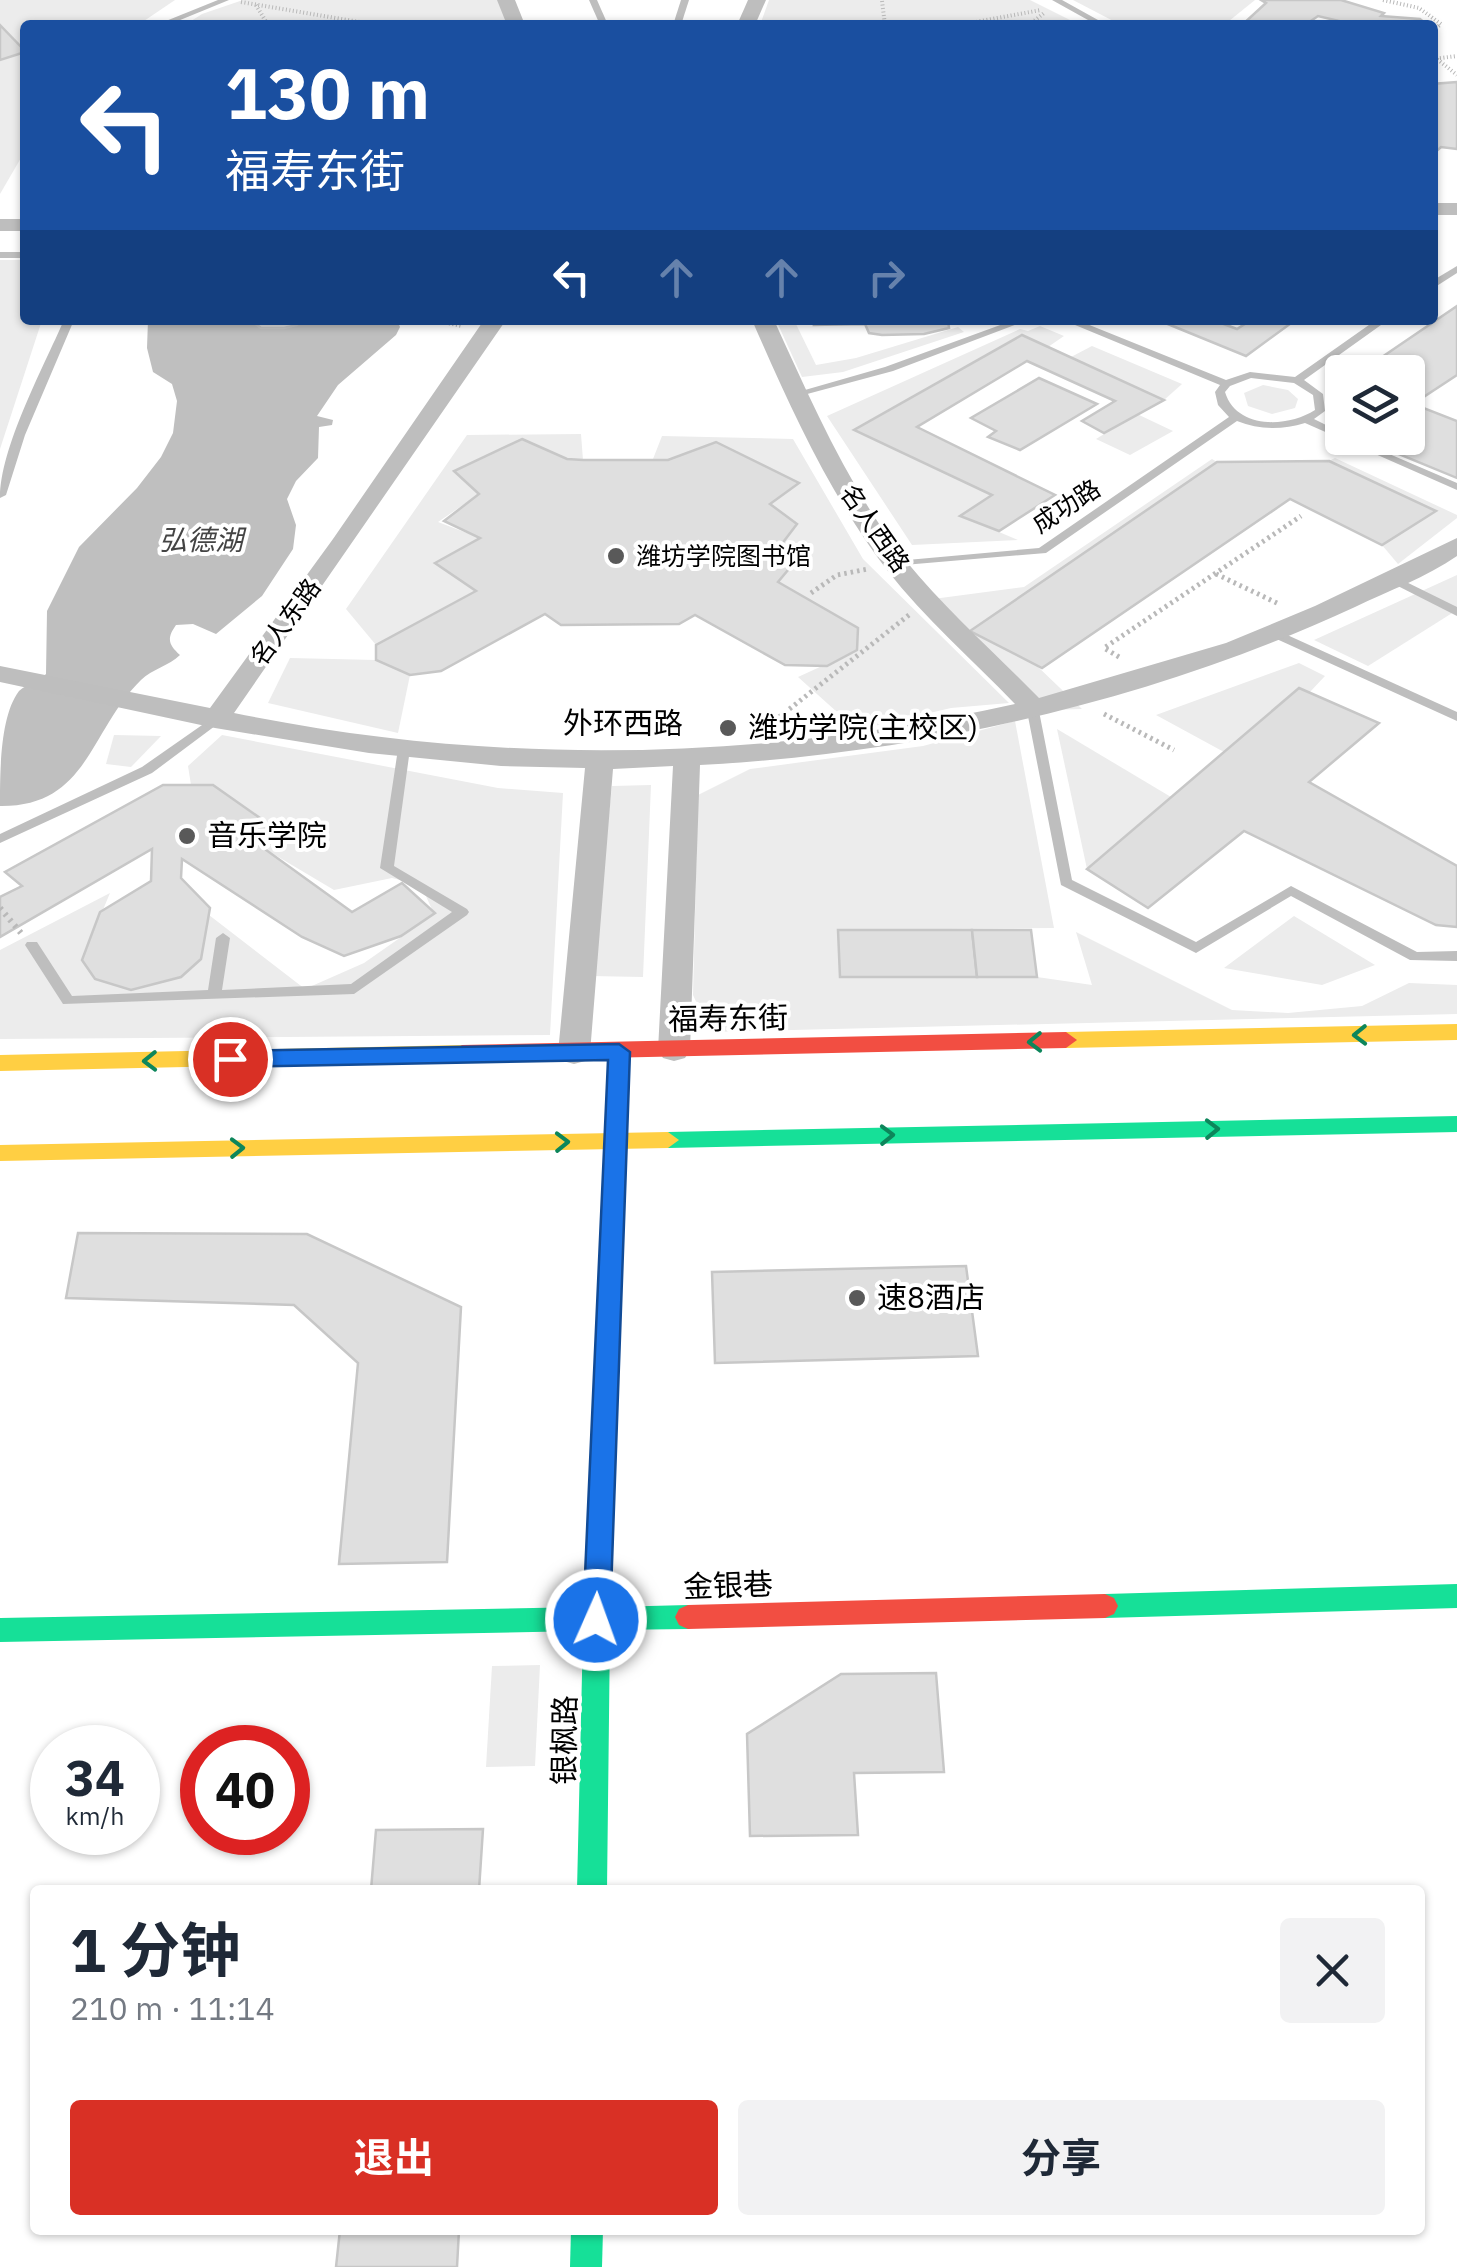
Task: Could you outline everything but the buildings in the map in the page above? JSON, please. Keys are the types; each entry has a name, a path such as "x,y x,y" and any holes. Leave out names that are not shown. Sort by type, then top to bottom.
{"main road":[{"name":"福寿东街","path":"0,1063 1457,1032"},
{"name":"银枫路","path":"592,1885 596,1620 619,1052"},
{"path":"0,1153 1457,1124"},
{"name":"金银巷","path":"0,1630 596,1620 1457,1596"},
{"path":"586,2267 587,2235"}],"street":[{"name":"名人东路","path":"214,720 342,544 492,325"},
{"name":"名人西路","path":"765,325 796,394 848,492 896,564 1032,706"},
{"name":"外环西路","path":"6,676 214,720 404,750 600,758 733,753 945,727 1150,675 1310,618 1457,545"},
{"path":"674,1050 687,757"},
{"path":"574,1053 600,758"}],"lane":[{"path":"174,20 228,0"},
{"path":"1056,0 1094,20"},
{"path":"0,496 20,435 67,325"},
{"path":"796,394 889,369 1009,325"},
{"path":"1080,325 1226,384 1250,374 1297,380 1318,394 1322,402 1320,411 1309,421"},
{"path":"1297,380 1376,325"},
{"path":"1226,384 1220,400 1237,416 1268,425 1309,421 1325,429"},
{"name":"成功路","path":"896,564 1042,551 1237,416"},
{"path":"1384,455 1457,487"},
{"path":"1392,579 1457,612"},
{"path":"1274,633 1457,717"},
{"path":"1032,706 1066,882 1196,948 1291,890 1415,957 1457,956"},
{"name":"名人东路","path":"0,839 147,770 214,720"},
{"path":"32,945 68,1000 354,989 462,912 387,868 404,750"},
{"path":"214,994 224,938"}],"path":[{"path":"228,0 350,20"},
{"path":"1383,0 1419,8 1436,20"},
{"path":"987,20 1049,9 1035,20"},
{"path":"1150,675 1104,648 1300,516"},
{"path":"811,594 838,575 896,564"},
{"path":"1215,574 1310,618"},
{"path":"733,753 920,607 925,595"},
{"path":"1070,697 1174,750"},
{"path":"0,908 32,945"}],"shaded area":[{"path":"0,0 175,0 145,20 20,20 20,46 0,25"},
{"path":"243,0 499,0 506,20 193,20"},
{"path":"769,0 1030,0 1070,20 762,20"},
{"path":"1073,0 1255,0 1230,20 1111,20"},
{"path":"20,54 20,160 0,194 0,60"},
{"path":"0,260 20,260 20,325 40,325 0,449"},
{"path":"778,325 796,325 816,365 856,358 958,327 964,332 843,372 802,377"},
{"path":"1040,326 1064,336 1048,347 1022,335 855,430 992,495 961,516 1018,540 912,545 827,416 1020,329 1028,331"},
{"path":"1092,346 1182,384 1164,400 1071,357"},
{"path":"1263,385 1288,390 1298,399 1295,408 1272,414 1248,406 1244,393"},
{"path":"1137,414 1173,431 1130,455 1096,439"},
{"path":"581,434 583,460 454,471 479,494 438,522 480,538 435,563 476,591 376,645 346,609 467,435"},
{"path":"662,436 793,439 863,559 1009,703 951,708 857,730 798,677 857,650 858,629 778,582 793,564 778,549 797,525 770,504 798,483 653,459"},
{"path":"1335,458 1457,518 1398,564 1382,545 1435,511 1329,461"},
{"path":"1212,459 1217,462 971,631 1036,665 1082,709 1048,710 933,599 1024,587"},
{"path":"1457,575 1457,610 1368,666 1314,640"},
{"path":"290,658 376,660 410,675 398,733 268,703"},
{"path":"1299,663 1325,676 1309,693 1298,688 1224,752 1156,715"},
{"path":"1015,721 1054,928 838,930 840,977 1037,977 1092,985 1076,932 1232,1010 1288,1013 1362,1006 1409,983 1457,985 1457,1014 710,1032 693,995 698,795 750,769 923,746"},
{"path":"1057,729 1171,797 1087,869"},
{"path":"114,735 161,736 131,767 106,764"},
{"path":"222,735 498,788 563,793 550,1035 0,1039 0,950 110,893 82,960 95,979 131,990 181,977 201,959 209,915 305,989 364,963 434,914 421,885 392,878 334,890 265,849 280,831 213,786 191,785 188,766"},
{"path":"651,785 643,977 590,976 612,786"},
{"path":"1294,916 1375,965 1322,985 1224,968"},
{"path":"540,1665 535,1766 486,1767 492,1666"}],"water":[{"name":"弘德湖","path":"148,325 400,327 396,335 338,385 317,416 333,420 332,425 319,427 318,458 296,481 287,499 296,525 293,549 262,596 216,634 193,624 176,625 170,642 180,655 141,680 70,780 52,794 29,803 0,806 2,745 8,715 19,691 46,674 47,611 79,547 137,488 161,457 173,433 177,401 172,384 153,372 147,348"}],"traffic: fast":[{"path":"592,1885 597,1620 619,1052"},
{"path":"668,1140 1457,1124"},
{"path":"1105,1606 1457,1596"},
{"path":"0,1630 688,1617"},
{"path":"586,2267 587,2235"}],"traffic: slow":[{"path":"1066,1040 1457,1032"},
{"path":"0,1063 462,1053"},
{"path":"0,1153 668,1140"}],"traffic: jam":[{"path":"462,1053 1066,1040"},
{"path":"688,1617 1105,1606"}],"place":[{"name":"潍坊学院图书馆","path":"616,556"},
{"name":"潍坊学院(主校区)","path":"728,728"},
{"name":"音乐学院","path":"187,836"},
{"name":"速8酒店","path":"857,1298"}],"route":[{"path":"230,1059 619,1052 596,1620"}]}
